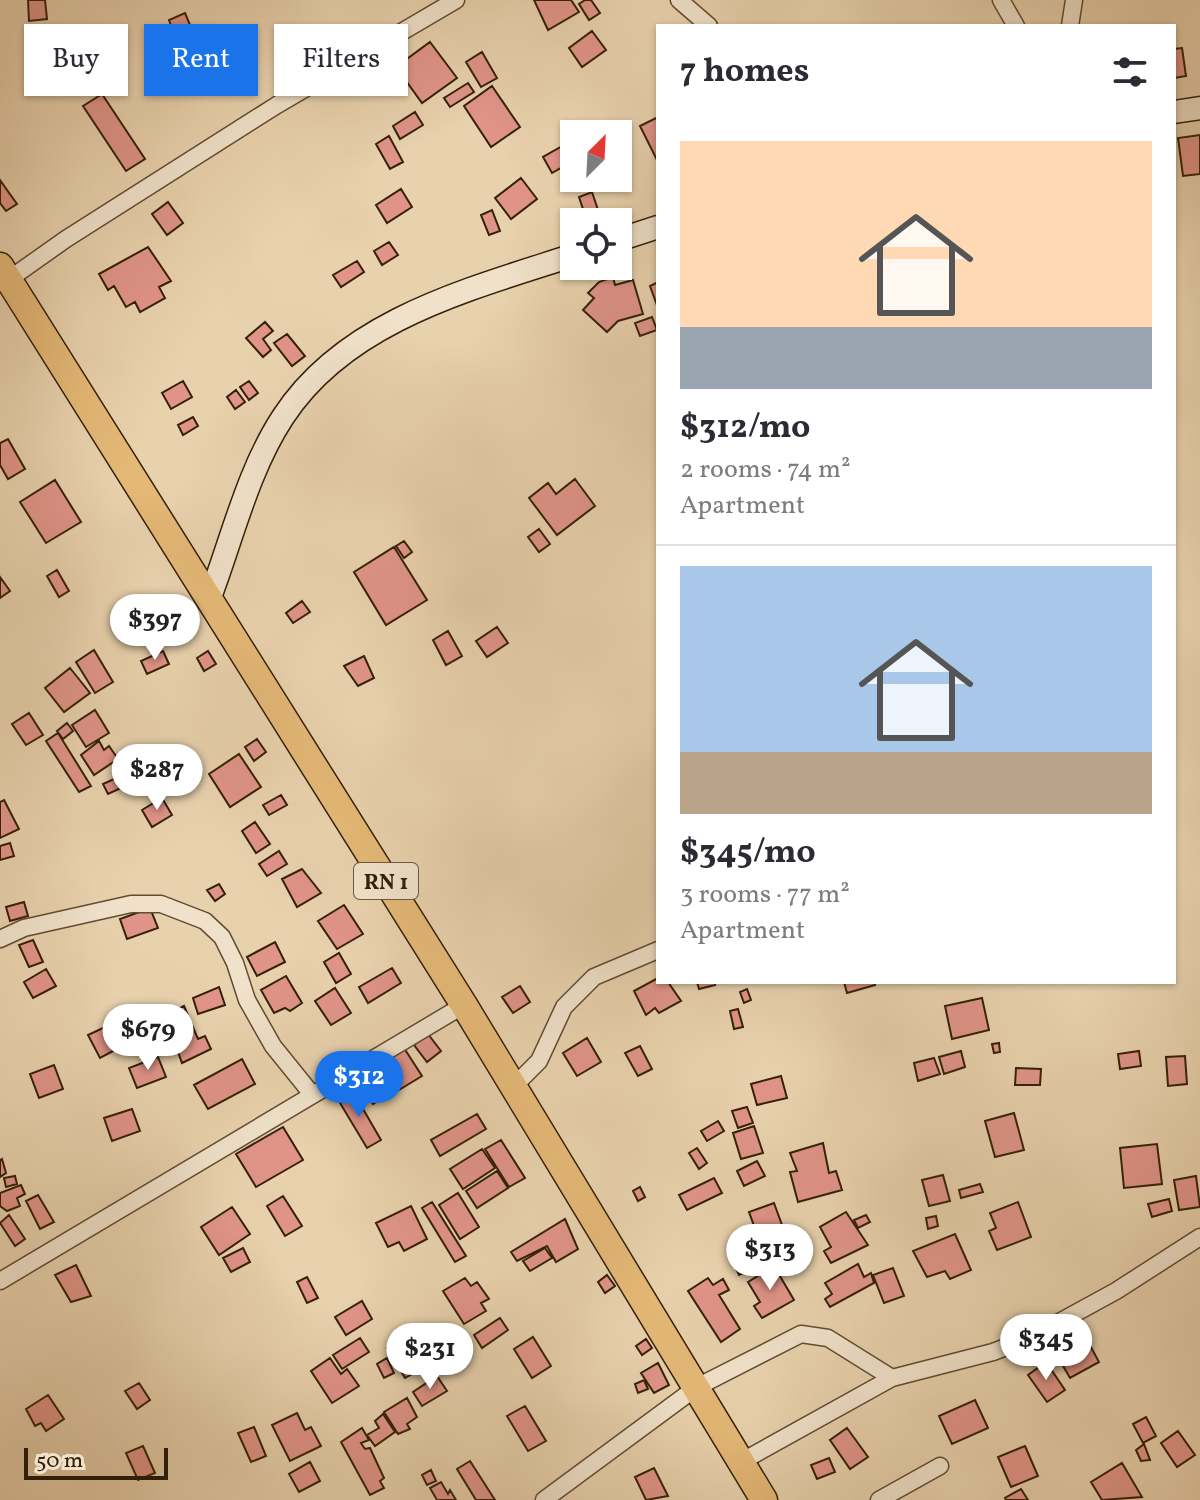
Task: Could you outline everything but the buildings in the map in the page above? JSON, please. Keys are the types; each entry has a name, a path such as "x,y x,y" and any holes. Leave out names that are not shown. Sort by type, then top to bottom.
{"main road":[{"name":"RN 1","path":"4,273 464,1005 764,1500"}],"street":[{"path":"4,273 66,239 277,105 456,0"},
{"path":"679,0 707,24"},
{"path":"1001,0 1015,24"},
{"path":"1070,24 1074,0"},
{"path":"1176,112 1200,108"},
{"path":"632,235 656,228"},
{"path":"210,597 264,452 282,418 314,376 357,344 414,313 464,291 560,260"},
{"path":"0,939 24,928 131,904 161,904 205,921 222,937 235,963 247,1000 273,1046 311,1093"},
{"path":"514,1086 539,1061 564,1007 594,977 656,951"},
{"path":"0,1281 311,1093 464,1005"},
{"path":"739,1463 866,1389 892,1378 979,1356 1030,1338 1116,1291 1200,1237"},
{"path":"544,1500 697,1387 801,1334 814,1333 892,1378"},
{"path":"879,1500 940,1466"}]}
